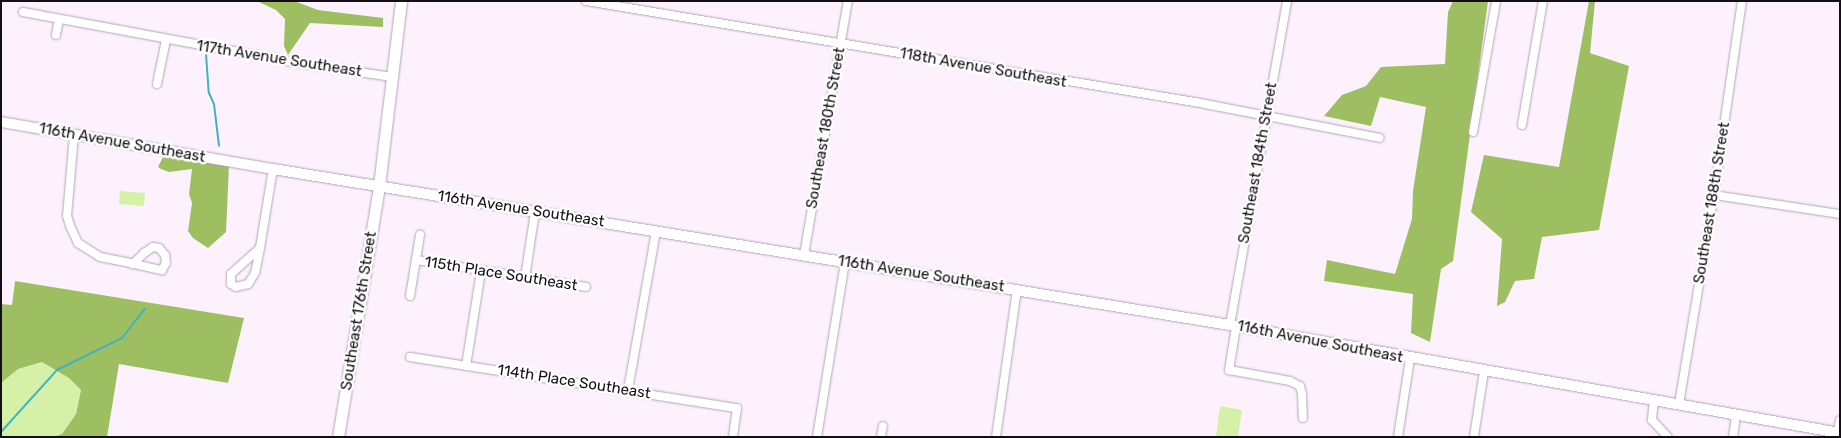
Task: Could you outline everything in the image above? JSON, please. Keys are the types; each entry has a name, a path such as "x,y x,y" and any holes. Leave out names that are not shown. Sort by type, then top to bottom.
{"main road":[{"name":"Southeast 176th Street","path":"338,437 379,186 401,1"}],"street":[{"name":"118th Avenue Southeast","path":"586,1 1267,116 1380,138"},
{"name":"Southeast 180th Street","path":"804,255 848,1"},
{"name":"Southeast 184th Street","path":"1287,1 1233,326 1229,370 1290,381 1300,386 1302,418"},
{"path":"1473,132 1496,1"},
{"path":"1522,125 1543,1"},
{"name":"Southeast 188th Street","path":"1679,404 1714,195 1742,1"},
{"name":"117th Avenue Southeast","path":"22,12 298,63 392,76"},
{"path":"56,35 59,20"},
{"path":"157,84 166,40"},
{"name":"116th Avenue Southeast","path":"1,122 273,169 1233,326 1410,359 1679,404 1838,434"},
{"path":"74,135 67,216 71,228 78,243 86,250 100,256 133,264"},
{"path":"260,248 231,274 231,284 236,288 248,284 254,273 260,248 273,169"},
{"path":"1714,195 1840,214"},
{"path":"525,278 536,212"},
{"path":"628,390 656,231"},
{"name":"115th Place Southeast","path":"410,296 420,235"},
{"name":"115th Place Southeast","path":"416,260 586,287"},
{"path":"817,437 845,262"},
{"path":"466,366 481,271"},
{"path":"996,437 1017,290"},
{"name":"114th Place Southeast","path":"410,357 737,408 733,437"},
{"path":"1398,437 1410,359"},
{"path":"1474,437 1484,371"},
{"path":"1654,400 1652,420 1668,437"},
{"path":"1733,437 1736,415"},
{"path":"1838,434 1840,420"},
{"path":"881,437 883,426"}],"green space":[{"path":"257,1 294,1 318,10 383,18 383,27 310,23 288,55 284,46 285,19 276,10"},
{"path":"1453,1 1488,1 1453,261 1441,269 1430,342 1411,333 1413,294 1324,281 1327,260 1395,274 1412,219 1413,191 1426,107 1380,97 1371,126 1324,116 1342,95 1366,86 1381,67 1445,64 1448,12"},
{"path":"1589,1 1595,1 1590,53 1629,66 1599,230 1542,237 1534,279 1515,281 1505,302 1497,306 1502,239 1471,212 1484,155 1559,167"},
{"path":"163,157 229,165 226,232 208,248 193,238 188,231 192,203 189,194 192,169 169,172 161,169 158,167"},
{"path":"120,191 145,193 144,206 119,204"},
{"path":"15,281 244,318 228,383 119,364 107,437 53,437 62,434 76,414 81,390 69,378 42,362 18,369 1,383 1,304 12,305"},
{"path":"42,362 69,378 81,390 76,414 62,434 53,437 1,437 1,383 18,369"},
{"path":"1220,406 1242,410 1238,437 1216,437"}],"waterway":[{"path":"206,54 209,93 214,104 219,146"},
{"path":"1,432 57,370 122,338 145,309"}]}
